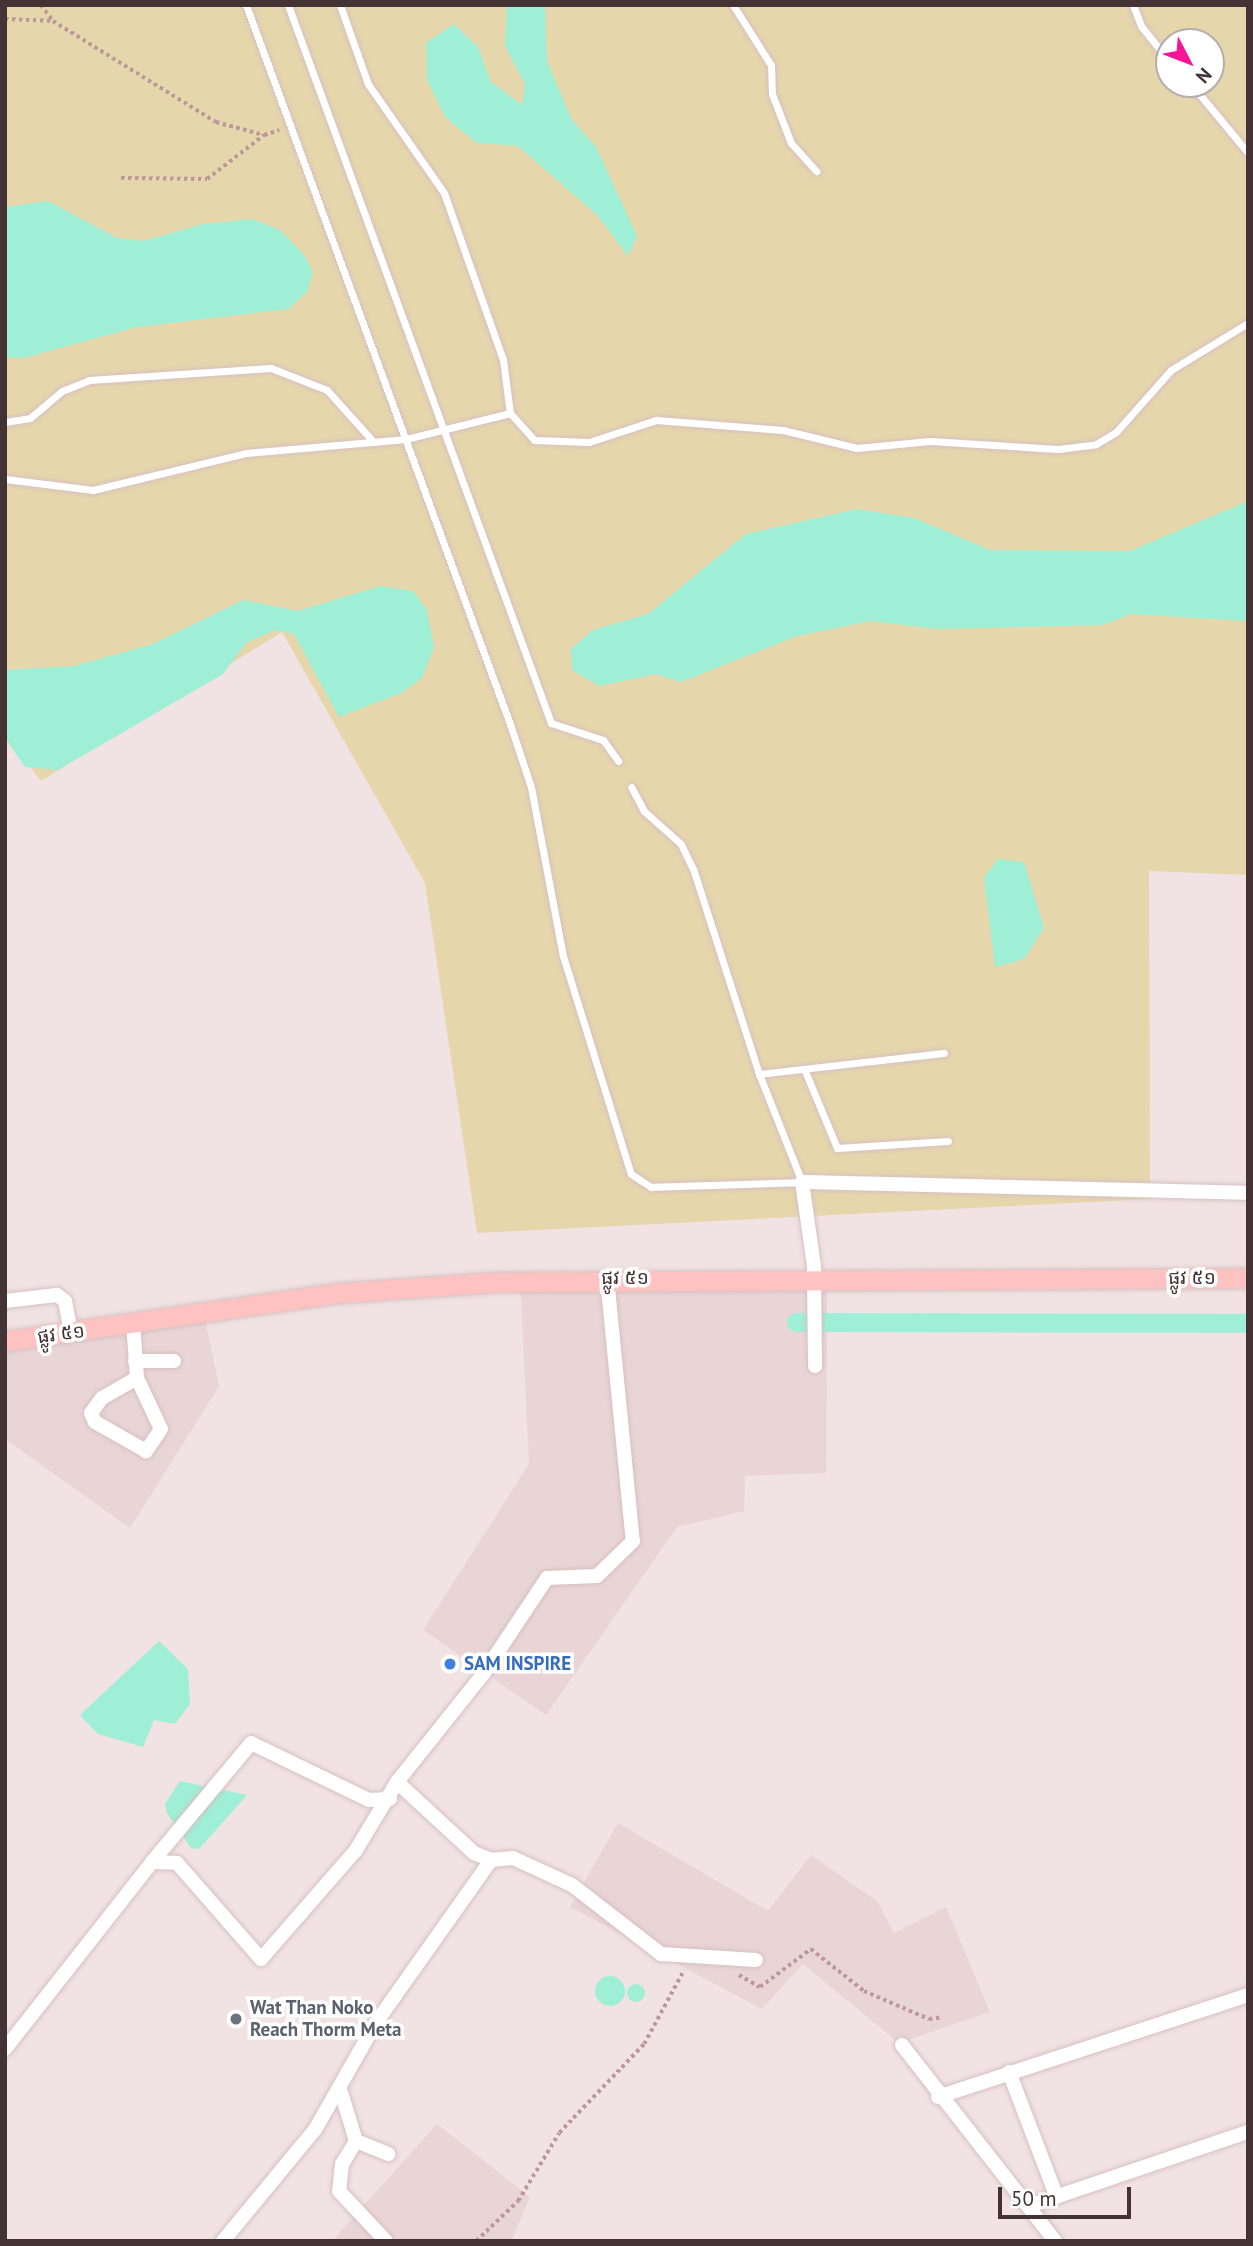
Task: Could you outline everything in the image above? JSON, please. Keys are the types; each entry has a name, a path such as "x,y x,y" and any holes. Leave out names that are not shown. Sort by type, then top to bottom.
{"main road":[{"name":"ផ្លូវ ៥១","path":"5,1341 67,1317 133,1323 337,1293 607,1278 814,1272 1248,1278"}],"street":[{"path":"815,1366 817,1334 814,1272 802,1182 1248,1193"},
{"path":"152,1862 177,1863 261,1959 348,1860 390,1799 397,1782 484,1673 547,1578 597,1576 633,1541 607,1278"},
{"path":"5,1301 51,1295 67,1317"},
{"path":"133,1323 137,1378 161,1429 145,1451 95,1422 92,1413 102,1398 137,1378"},
{"path":"135,1361 174,1361"},
{"path":"5,2049 152,1862 251,1743 369,1800 390,1799"},
{"path":"397,1782 469,1848 491,1860 531,1864 572,1885 648,1947 688,1958 756,1960"},
{"path":"223,2241 341,2092 375,2024 491,1860"},
{"path":"939,2097 1009,2071 1248,1995"},
{"path":"902,2045 939,2097 1055,2241"},
{"path":"1009,2071 1056,2195"},
{"path":"341,2092 356,2141 342,2164 339,2191 386,2241"},
{"path":"1029,2206 1248,2132"},
{"path":"356,2141 389,2154"}],"lane":[{"path":"246,5 531,787 563,956 631,1174 641,1184 660,1187 802,1182 759,1074 693,869 681,844 644,811 631,787"},
{"path":"288,5 551,723 603,740 618,761"},
{"path":"340,5 368,84 453,214 503,360 509,413 534,440 566,445 656,420 783,430 856,448 930,441 1058,449 1096,444 1116,432 1171,370 1248,323"},
{"path":"733,5 771,65 772,94 791,143 816,171"},
{"path":"1133,5 1141,26 1155,44"},
{"path":"1203,98 1248,153"},
{"path":"5,422 30,418 62,391 89,380 271,368 327,390 371,439"},
{"path":"5,479 93,490 246,453 371,439 406,439 509,413"},
{"path":"759,1074 805,1071 944,1053"},
{"path":"805,1071 837,1147 947,1141"}],"path":[{"path":"41,5 53,21 216,122 264,135"},
{"path":"5,19 53,21"},
{"path":"121,178 207,179 264,135 291,126"},
{"path":"718,1958 760,1987 811,1949 864,1991 929,2019 943,2017"},
{"path":"476,2241 518,2201 559,2133 644,2044 688,1958"}],"shaded area":[{"path":"5,5 1248,5 1248,875 1149,871 1150,1199 477,1233 425,883 282,632 41,781 5,734"},
{"path":"507,5 545,5 547,61 572,120 596,147 637,236 628,256 597,215 518,146 477,143 445,117 427,80 426,43 454,24 478,47 491,82 522,105 525,84 505,46"},
{"path":"48,201 117,238 144,241 203,224 252,219 280,230 304,255 313,272 307,292 288,309 137,327 23,358 5,357 5,207"},
{"path":"1248,501 1248,621 1131,614 1103,625 937,629 870,621 797,636 681,682 656,674 599,686 572,670 571,649 593,630 648,614 746,534 857,509 914,518 990,550 1130,551"},
{"path":"380,586 413,591 427,610 434,647 422,678 401,693 339,717 294,634 275,630 246,643 223,674 58,770 25,767 5,738 5,670 74,666 153,644 243,600 298,611"},
{"path":"998,859 1024,862 1044,928 1024,959 995,967 984,878"},
{"path":"827,1273 826,1473 745,1476 744,1511 677,1527 546,1715 423,1630 529,1464 520,1277"},
{"path":"204,1315 219,1386 130,1528 5,1439 5,1344"},
{"path":"159,1641 188,1669 190,1704 175,1724 154,1720 143,1747 98,1734 80,1715"},
{"path":"180,1781 247,1795 199,1849 191,1848 167,1813 165,1804"},
{"path":"618,1823 768,1911 811,1855 877,1901 894,1933 946,1907 990,2012 899,2043 803,1964 762,2009 570,1907"},
{"path":"610,1976 616,1977 624,1985 624,1997 616,2005 610,2006 604,2005 596,1997 595,1991 596,1985 604,1977"},
{"path":"636,1984 642,1987 645,1993 642,1999 636,2002 630,1999 627,1993 630,1987"},
{"path":"437,2124 530,2197 511,2241 332,2241"}],"waterway":[{"path":"796,1322 1248,1323"}],"place":[{"name":"SAM INSPIRE","path":"450,1664"},
{"name":"Wat Than Noko Reach Thorm Meta","path":"236,2019"}]}
